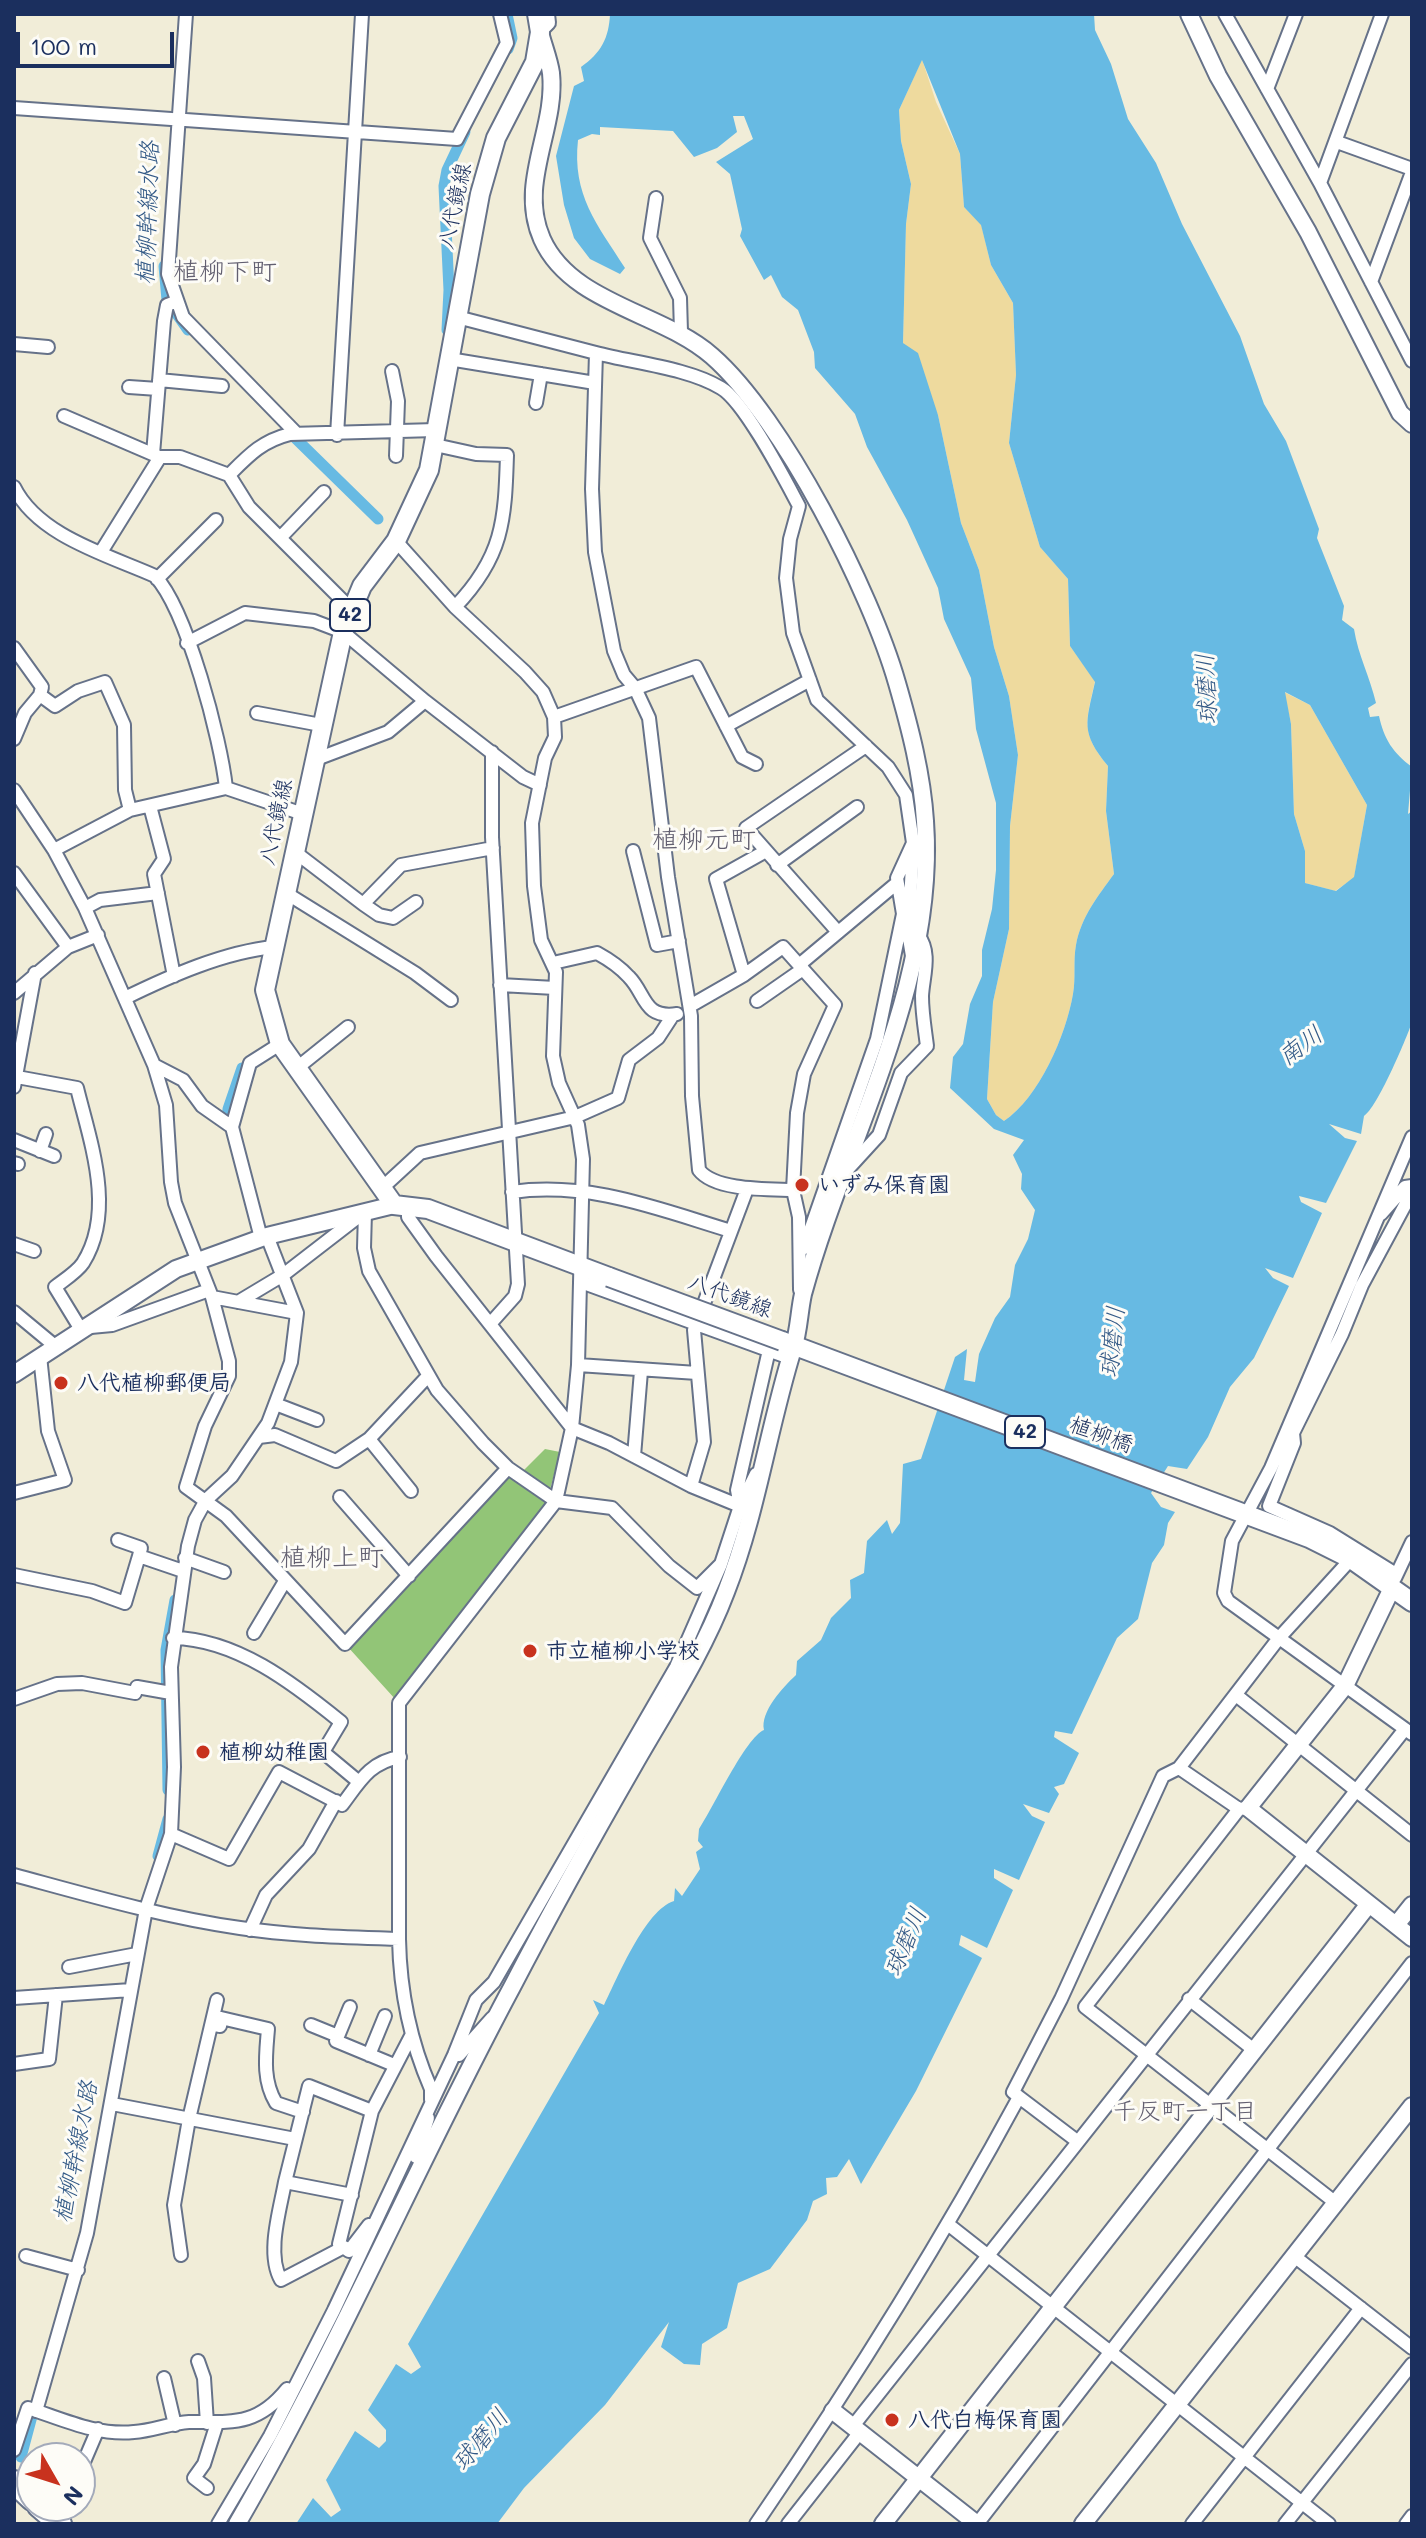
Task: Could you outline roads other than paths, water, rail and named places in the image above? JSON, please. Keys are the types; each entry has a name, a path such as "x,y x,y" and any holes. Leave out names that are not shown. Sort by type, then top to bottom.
{"main road":[{"name":"八代鏡線","path":"539,23 535,62 496,138 480,194 429,470 396,541 362,586 343,632 265,990 280,1044 382,1188 401,1205 517,1241 581,1273 609,1277 788,1349"},
{"name":"植柳橋","path":"788,1349 1245,1514"},
{"name":"42","path":"1245,1514 1309,1538 1394,1581 1412,1602"}],"street":[{"path":"101,552 156,455 159,384 171,304 168,274 176,119 186,14"},
{"path":"337,435 362,14"},
{"path":"14,108 457,139 507,43 500,14"},
{"path":"548,14 549,23 539,23 551,73 550,98 534,183 535,213 541,237 554,259 587,287 681,332 733,376 771,425 859,585 895,676 913,739 926,823 913,934"},
{"path":"1189,14 1218,76 1333,279 1400,413 1412,424"},
{"path":"1225,14 1320,183 1412,361"},
{"path":"1267,89 1296,14"},
{"path":"1320,183 1382,14"},
{"path":"1337,142 1412,170 1371,282"},
{"path":"656,198 650,238 680,298 681,332"},
{"path":"171,304 297,434"},
{"path":"457,317 671,371 723,388 771,425"},
{"path":"14,344 48,347"},
{"path":"596,353 595,552 611,640 624,675 635,688 649,718 657,796 690,1008 692,1096 699,1170 704,1176 747,1189 793,1190"},
{"path":"449,359 595,383"},
{"path":"392,371 398,401 396,456"},
{"path":"536,403 541,374"},
{"path":"129,387 159,384 222,386"},
{"path":"237,2524 291,2431 420,2159 582,1855 702,1645 725,1596 754,1514 788,1349 803,1296 885,1060 912,958 913,843 906,795 888,767 817,700 793,633 786,578 790,539 799,506 766,446 723,388"},
{"path":"64,416 156,455 180,457 229,475 249,507 352,610"},
{"path":"229,475 268,439 297,434 397,432 435,437 476,454 507,455 505,523 474,587 455,607"},
{"path":"14,487 25,505 59,532 157,579 174,606 187,643 218,737 226,788"},
{"path":"280,538 324,492"},
{"path":"157,579 216,520"},
{"path":"396,541 455,607 543,692 554,717 555,737 545,758 532,823 534,886 541,940 553,963 553,1056 559,1083 575,1117 583,1159 581,1273 572,1428 556,1501 399,1703 399,1981 411,2036 431,2089 431,2098 420,2159 349,2251 339,2244 372,2111 411,2036"},
{"path":"187,643 245,613 314,621 343,632 425,701 523,777 540,785"},
{"path":"14,648 42,687 40,695 25,713 14,739"},
{"path":"554,717 696,667 742,757 756,764"},
{"path":"726,726 810,680"},
{"path":"40,695 55,706 78,691 105,682 124,725 125,790 130,810"},
{"path":"314,760 388,732 425,701"},
{"path":"257,713 321,725"},
{"path":"838,932 746,828 866,746"},
{"path":"490,1324 518,1291 493,848 492,752"},
{"path":"54,850 130,810 226,788 303,814"},
{"path":"14,790 54,850 85,908 154,1065 166,1105 173,1193 211,1294 229,1361 229,1376 205,1426 186,1487 226,1516 345,1644 508,1468"},
{"path":"150,806 164,859 154,874 174,976"},
{"path":"777,865 857,807"},
{"path":"757,1001 897,883 913,843"},
{"path":"363,904 401,865 493,848"},
{"path":"633,851 657,945 679,941"},
{"path":"744,975 716,879 766,851"},
{"path":"295,852 379,915 393,918 416,902"},
{"path":"14,873 68,947"},
{"path":"846,1170 879,1135 901,1073 927,1046 922,994 927,970 923,941 913,934 903,914 897,883"},
{"path":"85,908 100,900 158,893"},
{"path":"286,893 415,973 451,1000"},
{"path":"801,1256 877,1039 903,914"},
{"path":"14,993 68,947 98,935"},
{"path":"125,998 174,976 256,949 274,947"},
{"path":"382,1188 420,1153 507,1136 575,1117 618,1098 629,1060 658,1038 673,1015 744,975 783,947 835,1005 804,1074 797,1113 793,1190 801,1256 799,1289 803,1296"},
{"path":"553,963 597,953 628,976 644,1003 673,1015"},
{"path":"35,973 15,1082 77,1088 97,1177 97,1231 82,1265 55,1287 80,1328"},
{"path":"500,985 555,988"},
{"path":"297,1068 348,1027"},
{"path":"14,2450 32,2410 78,2270 112,2104 146,1909 171,1834 173,1638 184,1565 195,1520 206,1500 232,1476 259,1437 278,1405 291,1362 297,1313 264,1237 232,1127 250,1063 280,1044"},
{"path":"154,1065 183,1080 202,1106 232,1127"},
{"path":"40,1151 46,1134"},
{"path":"788,2524 988,2254 1305,1854 1408,1732 1228,1601 1224,1593 1232,1541 1271,1468 1412,1137"},
{"path":"14,1140 54,1156"},
{"path":"1376,1259 1382,1212 1405,1187 1412,1186"},
{"path":"512,1192 542,1188 583,1190 731,1231"},
{"path":"691,1486 704,1442 697,1373 697,1323 747,1189"},
{"path":"1394,1581 1330,1533 1269,1506 1294,1443 1293,1433 1376,1259 1412,1192"},
{"path":"14,1374 150,1283 197,1262 264,1237 401,1205 572,1428 691,1486 740,1506"},
{"path":"238,1302 283,1275 365,1212"},
{"path":"365,1212 364,1248 369,1271 428,1376 508,1468 556,1501 612,1508 669,1566 697,1588 721,1564"},
{"path":"14,1244 34,1251"},
{"path":"581,1273 697,1323 788,1349"},
{"path":"80,1328 112,1325 211,1294 297,1313"},
{"path":"14,1312 55,1346"},
{"path":"740,1506 737,1490 788,1349"},
{"path":"14,1493 65,1480 48,1431 40,1356"},
{"path":"578,1365 697,1373"},
{"path":"634,1456 641,1371"},
{"path":"259,1437 275,1435 336,1461 369,1439 428,1376"},
{"path":"278,1405 317,1420"},
{"path":"369,1439 411,1491"},
{"path":"218,2524 270,2436 447,2069 476,2000 494,1982 676,1667 721,1564 740,1506 765,1458"},
{"path":"340,1497 409,1576"},
{"path":"14,1575 92,1591 125,1603 141,1548 118,1540"},
{"path":"1085,2007 1345,1686 1412,1542"},
{"path":"139,1556 224,1572"},
{"path":"1077,2141 1013,2092 1061,1999 1163,1776 1179,1768 1279,1638 1351,1559"},
{"path":"254,1633 285,1581"},
{"path":"173,1638 215,1642 251,1659 314,1701 341,1722 323,1752 359,1782"},
{"path":"14,1699 57,1684 82,1683 135,1693 137,1687 171,1693"},
{"path":"1236,1695 1412,1835"},
{"path":"171,1834 229,1859 279,1772 342,1805 381,1760 400,1757"},
{"path":"1179,1768 1244,1809 1412,1938"},
{"path":"250,1930 266,1895 309,1849 336,1801"},
{"path":"14,1875 146,1909 250,1930 399,1939"},
{"path":"883,2524 1369,1904"},
{"path":"1396,1925 1412,1905"},
{"path":"69,1967 137,1954"},
{"path":"833,2411 977,2524 1412,1963"},
{"path":"14,1998 131,1990"},
{"path":"14,2064 49,2059 56,1995"},
{"path":"1061,1999 1085,2007 1336,2203"},
{"path":"1189,1999 1254,2050"},
{"path":"181,2255 174,2205 189,2119 217,2000"},
{"path":"350,2007 336,2041 394,2065"},
{"path":"447,2069 497,2013"},
{"path":"369,2055 385,2016"},
{"path":"212,2024 220,2026 221,2018 268,2029 266,2065 270,2093 276,2103 303,2112"},
{"path":"311,2025 338,2036"},
{"path":"344,2247 281,2280 275,2270 285,2182 309,2086 372,2111"},
{"path":"756,2524 833,2411 949,2225 1019,2097"},
{"path":"112,2104 295,2139"},
{"path":"1083,2524 1412,2106"},
{"path":"285,2182 352,2195"},
{"path":"949,2225 1329,2524"},
{"path":"26,2256 78,2270"},
{"path":"1294,2256 1412,2348"},
{"path":"1192,2524 1361,2308"},
{"path":"14,2406 70,2425 127,2433 175,2425 241,2422 274,2406 330,2334 338,2335"},
{"path":"198,2361 212,2423 204,2464 194,2478 207,2488"},
{"path":"1285,2524 1412,2364"},
{"path":"164,2378 175,2425"},
{"path":"92,2442 98,2429"},
{"path":"1406,2524 1412,2516"}],"water":[{"path":"610,14 1094,14 1095,30 1111,64 1128,119 1156,163 1182,224 1240,336 1264,404 1286,441 1319,529 1317,538 1344,606 1342,620 1354,629 1371,684 1376,703 1368,708 1370,717 1379,716 1390,745 1412,767 1408,814 1412,811 1412,1022 1398,1058 1364,1116 1361,1134 1329,1124 1345,1138 1357,1141 1326,1203 1299,1196 1301,1202 1322,1213 1293,1278 1265,1268 1273,1278 1289,1286 1254,1358 1230,1387 1208,1437 1187,1469 1168,1466 1151,1493 1161,1507 1175,1512 1168,1523 1164,1545 1152,1563 1138,1619 1117,1638 1072,1734 1055,1731 1054,1737 1079,1753 1064,1784 1054,1787 1059,1794 1049,1813 1023,1804 1032,1816 1045,1822 1019,1880 994,1869 994,1878 1013,1890 987,1948 961,1935 959,1945 982,1958 916,2091 861,2184 849,2159 837,2177 826,2178 827,2194 813,2201 807,2220 770,2269 738,2283 727,2328 702,2344 700,2365 684,2364 661,2347 669,2322 605,2405 524,2488 497,2524 296,2524 313,2498 331,2517 341,2510 326,2480 355,2431 379,2448 386,2441 386,2430 368,2410 396,2364 411,2374 421,2367 408,2344 599,2013 593,2000 604,2005 643,1930 663,1907 674,1901 675,1888 682,1896 700,1869 696,1852 703,1847 698,1841 699,1829 730,1774 748,1745 764,1730 769,1708 796,1675 797,1661 821,1640 831,1618 851,1598 850,1580 864,1573 867,1541 887,1520 892,1534 900,1523 903,1464 921,1459 955,1357 967,1349 964,1380 975,1382 979,1354 995,1318 1010,1297 1015,1265 1028,1239 1035,1210 1021,1189 1022,1174 1013,1155 1024,1140 994,1129 950,1088 953,1057 963,1044 970,1004 982,976 982,950 992,909 996,870 996,803 976,729 971,678 944,619 938,588 907,520 867,447 855,414 815,368 814,352 798,310 782,297 771,275 764,280 740,236 742,229 730,174 716,162 753,139 744,116 733,116 737,132 717,148 694,157 673,131 600,127 600,135 592,134 578,140 577,159 583,193 596,223 625,268 620,274 590,259 574,238 564,205 556,156 574,86 584,81 581,67 603,44","holes":["922,60 960,154 964,207 981,225 991,265 1013,303 1016,375 1009,443 1040,547 1068,579 1070,646 1095,682 1089,708 1089,735 1108,766 1106,811 1114,874 1091,907 1078,935 1073,994 1064,1028 1049,1064 1029,1097 1004,1121 996,1115 987,1099 993,1002 1009,929 1010,826 1018,755 1009,696 994,647 979,570 961,523 938,415 918,353 903,343 906,224 911,184 901,141 899,110","1285,692 1310,705 1367,805 1354,877 1336,891 1305,883 1305,851 1294,814 1291,724"]}],"waterway":[{"path":"507,14 512,38 508,49"},
{"path":"447,330 449,290 444,186 447,170 465,132"},
{"name":"植柳幹線水路","path":"164,266 167,300 188,330"},
{"name":"植柳幹線水路","path":"287,430 378,519"},
{"name":"植柳幹線水路","path":"227,1124 228,1109 242,1068"},
{"name":"植柳幹線水路","path":"168,1790 166,1650 175,1600"},
{"name":"植柳幹線水路","path":"158,1856 168,1819"},
{"name":"植柳幹線水路","path":"25,2442 32,2416"}],"place":[{"name":"いずみ保育園","path":"802,1185"},
{"name":"八代植柳郵便局","path":"61,1383"},
{"name":"市立植柳小学校","path":"530,1651"},
{"name":"植柳幼稚園","path":"203,1752"},
{"name":"八代白梅保育園","path":"892,2420"}],"district":[{"name":"植柳下町","path":"225,272"},
{"name":"植柳元町","path":"704,840"},
{"name":"植柳上町","path":"332,1558"},
{"name":"千反町一丁目","path":"1185,2112"}],"water label":[{"name":"球磨川","path":"1207,689"},
{"name":"南川","path":"1301,1046"},
{"name":"球磨川","path":"1113,1342"},
{"name":"球磨川","path":"906,1942"},
{"name":"球磨川","path":"481,2440"}]}
